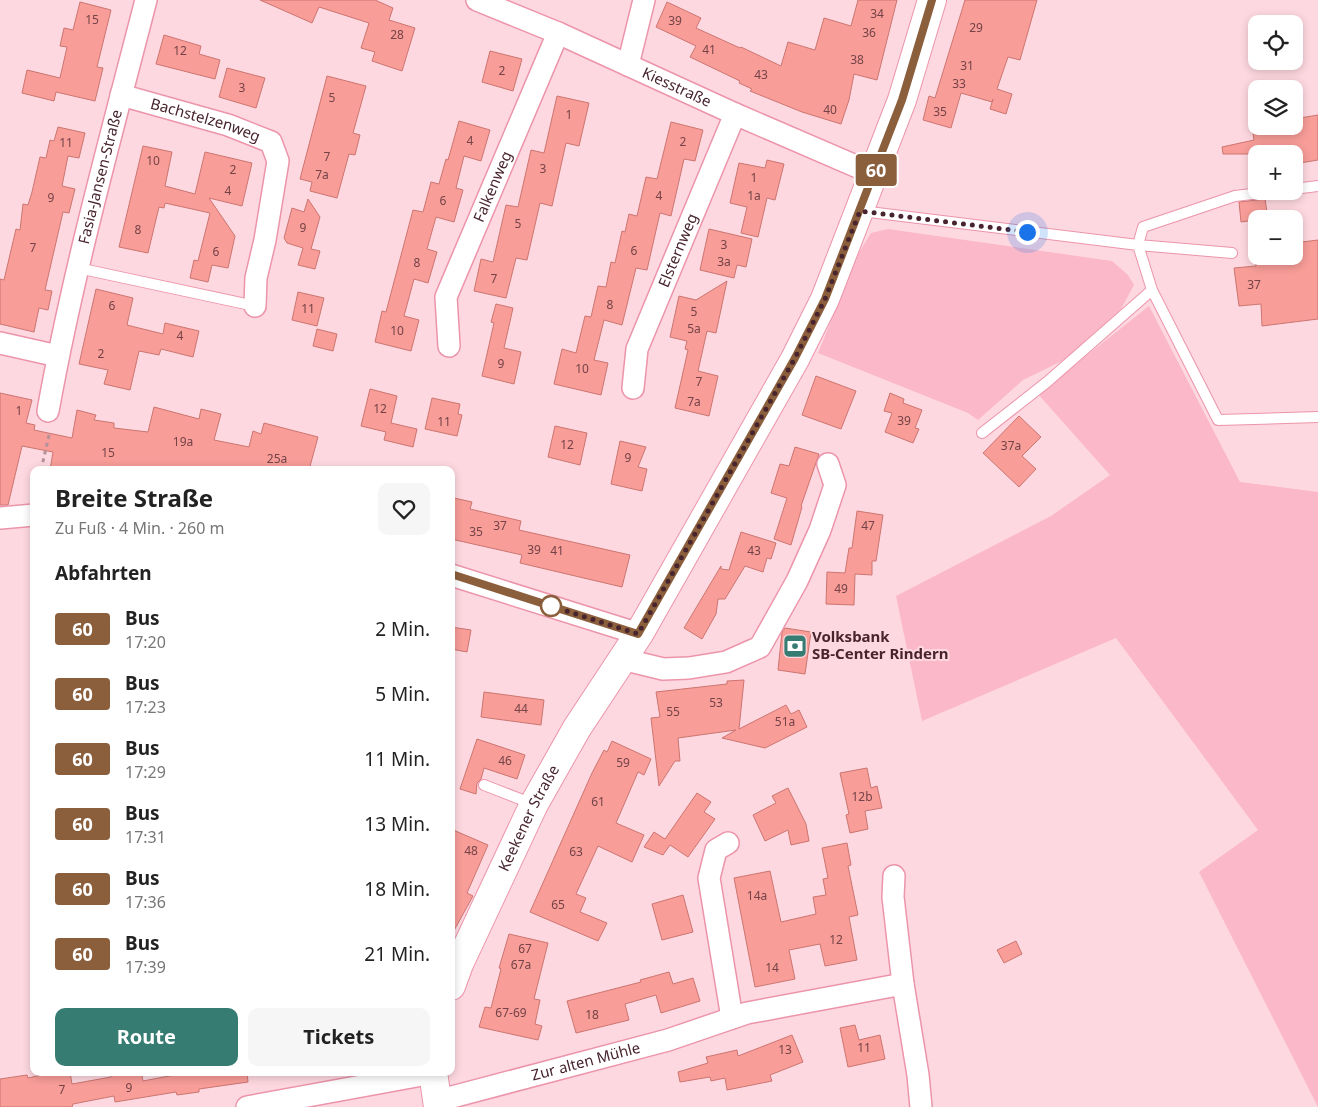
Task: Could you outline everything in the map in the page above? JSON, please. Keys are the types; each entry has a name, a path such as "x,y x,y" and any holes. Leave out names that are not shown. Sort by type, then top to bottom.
{"main road":[{"name":"Keekener Straße","path":"455,969 534,804 576,728 638,634 795,358 825,299 902,100 932,0"},
{"path":"433,1076 437,1104"}],"street":[{"name":"Fasia-Jansen-Straße","path":"48,411 58,356 78,268 146,0"},
{"name":"Kiesstraße","path":"477,0 558,33 735,114 874,174"},
{"path":"628,65 644,0"},
{"name":"Falkenweg","path":"449,346 446,297 558,33"},
{"name":"Bachstelzenweg","path":"121,95 228,125 271,142 278,161 270,213 256,278 255,306"},
{"name":"Elsternweg","path":"633,388 637,349 735,114"},
{"path":"0,343 58,356"},
{"path":"622,659 662,670 689,668 726,662 760,647 797,581 820,530 835,485 828,464"},
{"path":"0,518 30,515"},
{"path":"455,575 638,634"},
{"path":"728,843 716,850 709,878 732,1018"},
{"path":"894,876 893,897 902,984 918,1075 921,1107"},
{"name":"Zur alten Mühle","path":"437,1104 668,1040 747,1013 902,984"},
{"path":"247,1107 417,1076"}],"lane":[{"path":"1303,188 1318,186"},
{"path":"1248,194 1235,196 1142,227 1138,245 1152,290 1218,420 1318,417"},
{"path":"860,211 1138,245 1232,253"},
{"path":"78,268 255,306"},
{"path":"982,433 1048,382 1152,290"},
{"path":"484,785 534,804"}],"path":[{"path":"42,466 51,424 48,411"}],"shaded area":[{"path":"888,229 1112,261 1128,275 1134,285 1121,309 1064,360 1023,380 978,420 968,413 818,353 858,254 871,233"},
{"path":"1149,306 1240,482 1318,492 1318,1107 1199,872 1258,830 1116,638 922,721 896,596 1051,516 1110,475 1038,394"}],"building":[{"path":"260,0 375,0 393,8 389,20 415,28 402,71 372,61 375,52 361,48 369,23 319,7 312,23"},
{"path":"858,0 897,0 877,80 854,74 849,100 841,124 802,112 750,91 752,89 739,83 740,81 690,57 696,46 656,27 667,2 701,18 696,28 781,66 788,42 815,50 824,18 851,26"},
{"path":"965,0 1037,0 1020,60 1008,57 997,89 1012,94 1006,114 990,109 993,99 992,102 961,93 951,128 923,120 929,96 935,98"},
{"path":"80,2 111,10 97,67 103,68 95,101 56,92 54,101 22,93 27,70 60,78 67,47 60,46 64,28 73,30"},
{"path":"164,35 201,46 199,54 220,60 215,79 156,64"},
{"path":"490,51 522,59 513,91 482,82"},
{"path":"227,68 265,78 256,108 219,97"},
{"path":"327,76 366,86 353,133 360,135 355,155 349,154 337,198 310,191 312,182 300,179"},
{"path":"557,96 589,103 579,146 566,143 552,206 540,203 527,260 516,258 506,298 474,291 481,259 493,262 506,205 518,207 531,150 544,153"},
{"path":"1318,115 1318,160 1303,162 1303,145 1248,145 1248,154 1223,154 1222,147 1254,140 1253,135 1303,135 1303,118"},
{"path":"459,121 490,130 481,161 464,156 456,188 463,190 454,222 436,217 427,249 437,252 428,283 414,279 404,316 419,320 411,351 375,342 382,311 386,312 413,210 423,212 431,182 439,184"},
{"path":"671,122 703,130 695,161 684,159 671,216 660,213 647,270 636,268 622,325 604,320 594,360 608,363 601,395 554,384 562,349 576,353 585,316 591,317 598,286 606,287 611,262 615,263 622,231 625,232 629,214 637,216 646,177 657,179"},
{"path":"58,127 85,133 79,158 68,156 62,186 75,189 69,213 63,212 45,290 52,291 48,310 39,308 34,332 0,324 0,279 4,280 16,229 20,230 23,204 28,205 40,157 46,158 50,140 54,141"},
{"path":"143,146 172,152 165,186 195,194 205,152 252,163 242,206 209,198 235,236 228,268 212,265 208,282 190,278 194,260 198,261 210,213 165,203 164,208 159,207 148,253 119,247"},
{"path":"767,160 784,164 775,200 767,198 758,237 741,233 747,207 730,203 739,163 765,168"},
{"path":"308,199 320,217 311,249 320,251 315,269 298,265 303,248 287,243 284,238 292,208 304,212"},
{"path":"1265,200 1267,210 1248,210 1248,221 1241,222 1239,202"},
{"path":"709,229 752,239 746,267 737,265 734,278 700,270"},
{"path":"1318,240 1318,319 1262,326 1261,304 1239,306 1234,268 1256,265 1303,265 1303,242"},
{"path":"727,281 716,333 707,331 698,371 718,376 709,416 675,408 688,350 685,349 687,341 670,337 679,296 696,300"},
{"path":"96,289 133,298 127,325 163,334 165,323 199,331 193,357 161,349 159,355 139,351 130,390 104,384 108,370 79,364"},
{"path":"298,292 324,298 317,326 292,320"},
{"path":"496,304 513,308 504,348 521,352 514,384 482,376 494,323 491,322"},
{"path":"317,329 337,334 333,351 313,346"},
{"path":"816,376 856,391 841,429 802,415"},
{"path":"370,389 397,396 391,423 417,429 413,447 384,440 386,432 361,426"},
{"path":"0,393 32,400 26,423 35,425 34,430 72,438 77,410 96,415 94,420 114,423 114,428 148,432 154,407 199,419 201,409 221,414 214,440 249,447 253,431 261,434 264,423 318,437 310,466 51,466 53,452 22,446 8,505 0,505"},
{"path":"890,393 904,399 903,403 922,410 915,428 919,429 913,443 885,432 892,413 884,411"},
{"path":"432,398 460,404 458,414 462,415 457,436 425,429"},
{"path":"1019,416 1041,437 1022,456 1036,469 1019,487 983,453"},
{"path":"555,426 587,433 580,465 548,457"},
{"path":"620,441 646,447 638,467 647,469 642,491 611,484"},
{"path":"795,447 819,454 801,506 791,545 774,539 787,498 771,493 780,464 789,466"},
{"path":"455,498 472,502 470,509 521,521 519,530 630,555 622,587 520,563 522,555 455,540"},
{"path":"857,511 883,515 876,561 872,561 872,575 855,574 854,605 826,604 827,572 845,573 849,548 852,548"},
{"path":"741,532 776,543 771,559 767,558 763,572 745,566 725,599 718,599 716,614 702,639 684,628 721,566 721,569 729,570"},
{"path":"455,628 471,630 467,652 455,650"},
{"name":"Volksbank SB-Center Rindern","path":"785,628 811,632 805,674 778,670 782,632"},
{"path":"744,680 739,729 786,705 791,714 799,710 807,727 765,748 722,738 736,730 678,738 680,761 675,761 659,786 651,718 660,717 656,692 727,684 727,681"},
{"path":"484,692 544,700 541,725 481,717"},
{"path":"477,739 525,755 517,779 484,768 481,779 477,783 476,794 460,789"},
{"path":"612,741 651,759 644,775 638,772 616,823 644,835 632,862 598,846 576,894 586,898 580,912 607,923 598,941 530,912 592,773 604,750 607,752"},
{"path":"867,768 871,788 877,786 882,808 865,811 868,829 850,833 846,815 849,814 840,773"},
{"path":"788,788 806,824 809,841 791,845 788,830 765,841 753,815 776,803 772,796"},
{"path":"697,793 711,802 704,812 715,819 688,857 670,845 663,855 644,847 654,832 665,839"},
{"path":"455,831 488,845 467,893 473,896 455,929"},
{"path":"847,843 851,865 848,866 858,915 849,917 857,960 825,966 820,944 789,950 795,979 755,987 734,878 770,871 781,922 816,914 813,897 826,895 823,879 828,878 822,848"},
{"path":"683,895 693,932 662,940 652,904"},
{"path":"509,934 548,943 534,999 540,1000 535,1024 542,1026 538,1040 479,1027 485,1007 491,1008 501,969 499,968"},
{"path":"1016,941 1022,954 1004,963 997,950"},
{"path":"669,972 673,984 693,978 700,1001 661,1013 656,995 625,1004 629,1020 576,1033 567,1001 641,982 640,980"},
{"path":"855,1025 859,1040 880,1035 885,1059 848,1067 840,1028"},
{"path":"792,1035 803,1062 770,1075 772,1081 727,1090 725,1078 711,1081 710,1077 680,1082 678,1072 708,1063 706,1057 737,1050 738,1056"},
{"path":"27,1075 28,1078 37,1076 71,1076 72,1084 111,1076 142,1076 143,1081 169,1076 247,1076 248,1082 199,1089 199,1092 177,1095 176,1092 115,1102 114,1096 73,1104 72,1107 0,1107 0,1079"}],"bus line":[{"name":"60","path":"455,575 638,634 795,358 825,299 902,100 932,0"}],"place":[{"name":"Volksbank SB-Center Rindern","path":"795,646"}],"route":[{"path":"551,606 542,603 638,634 795,358 825,299 860,211 1027,232"}]}
